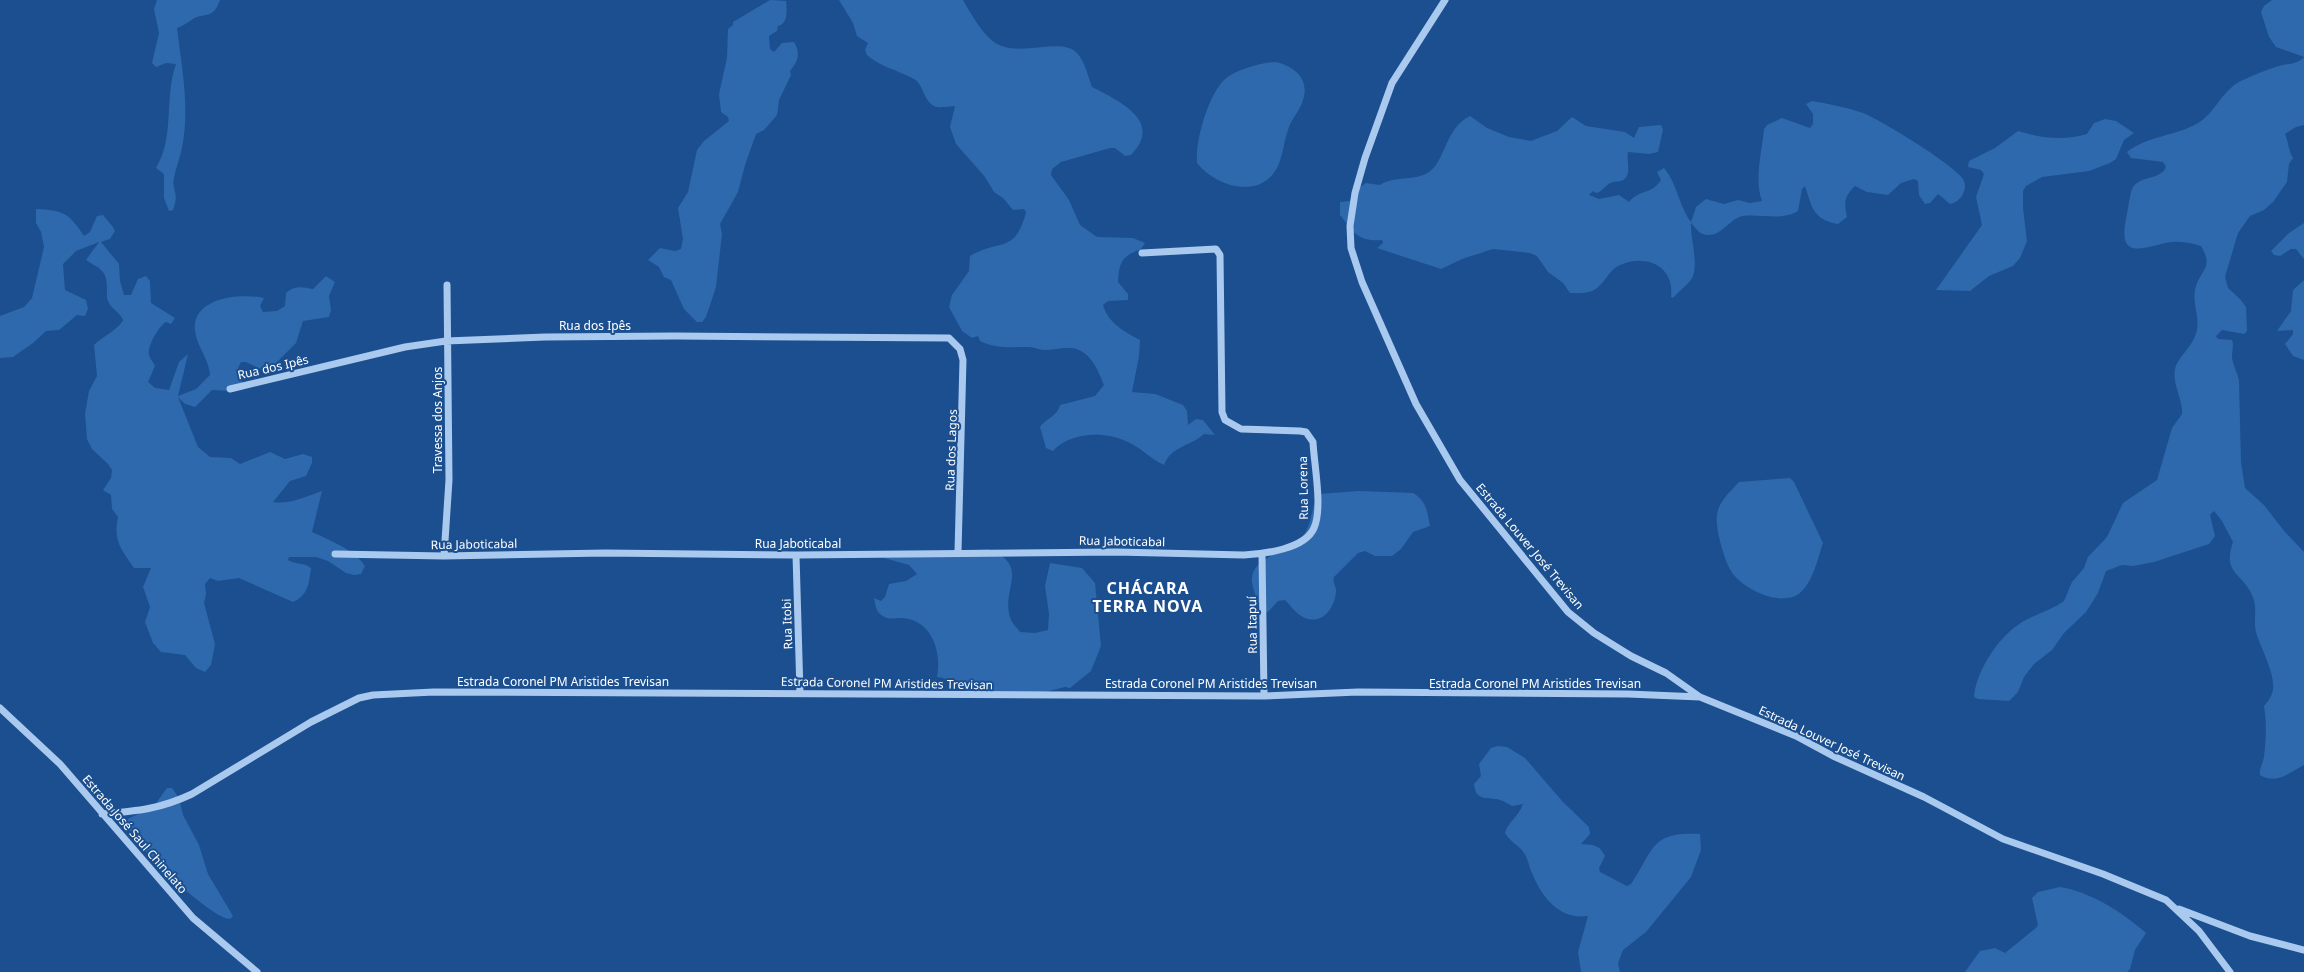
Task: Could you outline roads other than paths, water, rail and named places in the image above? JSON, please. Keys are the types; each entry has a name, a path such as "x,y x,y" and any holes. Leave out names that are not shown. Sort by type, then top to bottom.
{"street":[{"name":"Estrada Louver José Trevisan","path":"1445,0 1392,83 1354,193 1350,226 1351,248 1362,282 1416,404 1460,480 1568,612 1594,633 1631,656 1666,673 1700,697 1796,736 1833,756 1924,797 2003,839 2103,874 2166,900 2199,931 2230,972"},
{"name":"Rua Lorena","path":"1142,253 1216,249 1220,255 1222,412 1225,420 1241,429 1300,430 1310,436 1313,442 1317,499 1317,516 1314,529 1307,536 1296,543 1279,551 1262,554"},
{"name":"Travessa dos Anjos","path":"444,556 449,428 449,373 446,341 447,285"},
{"name":"Rua dos Ipês","path":"230,389 405,347 446,341 545,336 934,336 949,338 960,349"},
{"name":"Rua dos Lagos","path":"958,552 964,387 963,360 960,349"},
{"name":"Rua Jaboticabal","path":"335,554 444,556 605,553 796,555 958,552 1262,554"},
{"name":"Rua Itapuí","path":"1262,554 1264,696"},
{"name":"Rua Itobi","path":"796,555 800,693"},
{"name":"Estrada Coronel PM Aristides Trevisan","path":"102,814 152,809 171,804 192,794 341,705 373,694 434,692 800,693 993,696 1097,694 1264,696 1358,692 1628,694 1700,697"},
{"name":"Estrada José Saul Chinelato","path":"0,708 60,764 193,918 256,972"},
{"path":"2177,909 2250,936 2304,950"}],"district":[{"name":"CHÁCARA TERRA NOVA","path":"1148,597"}]}
